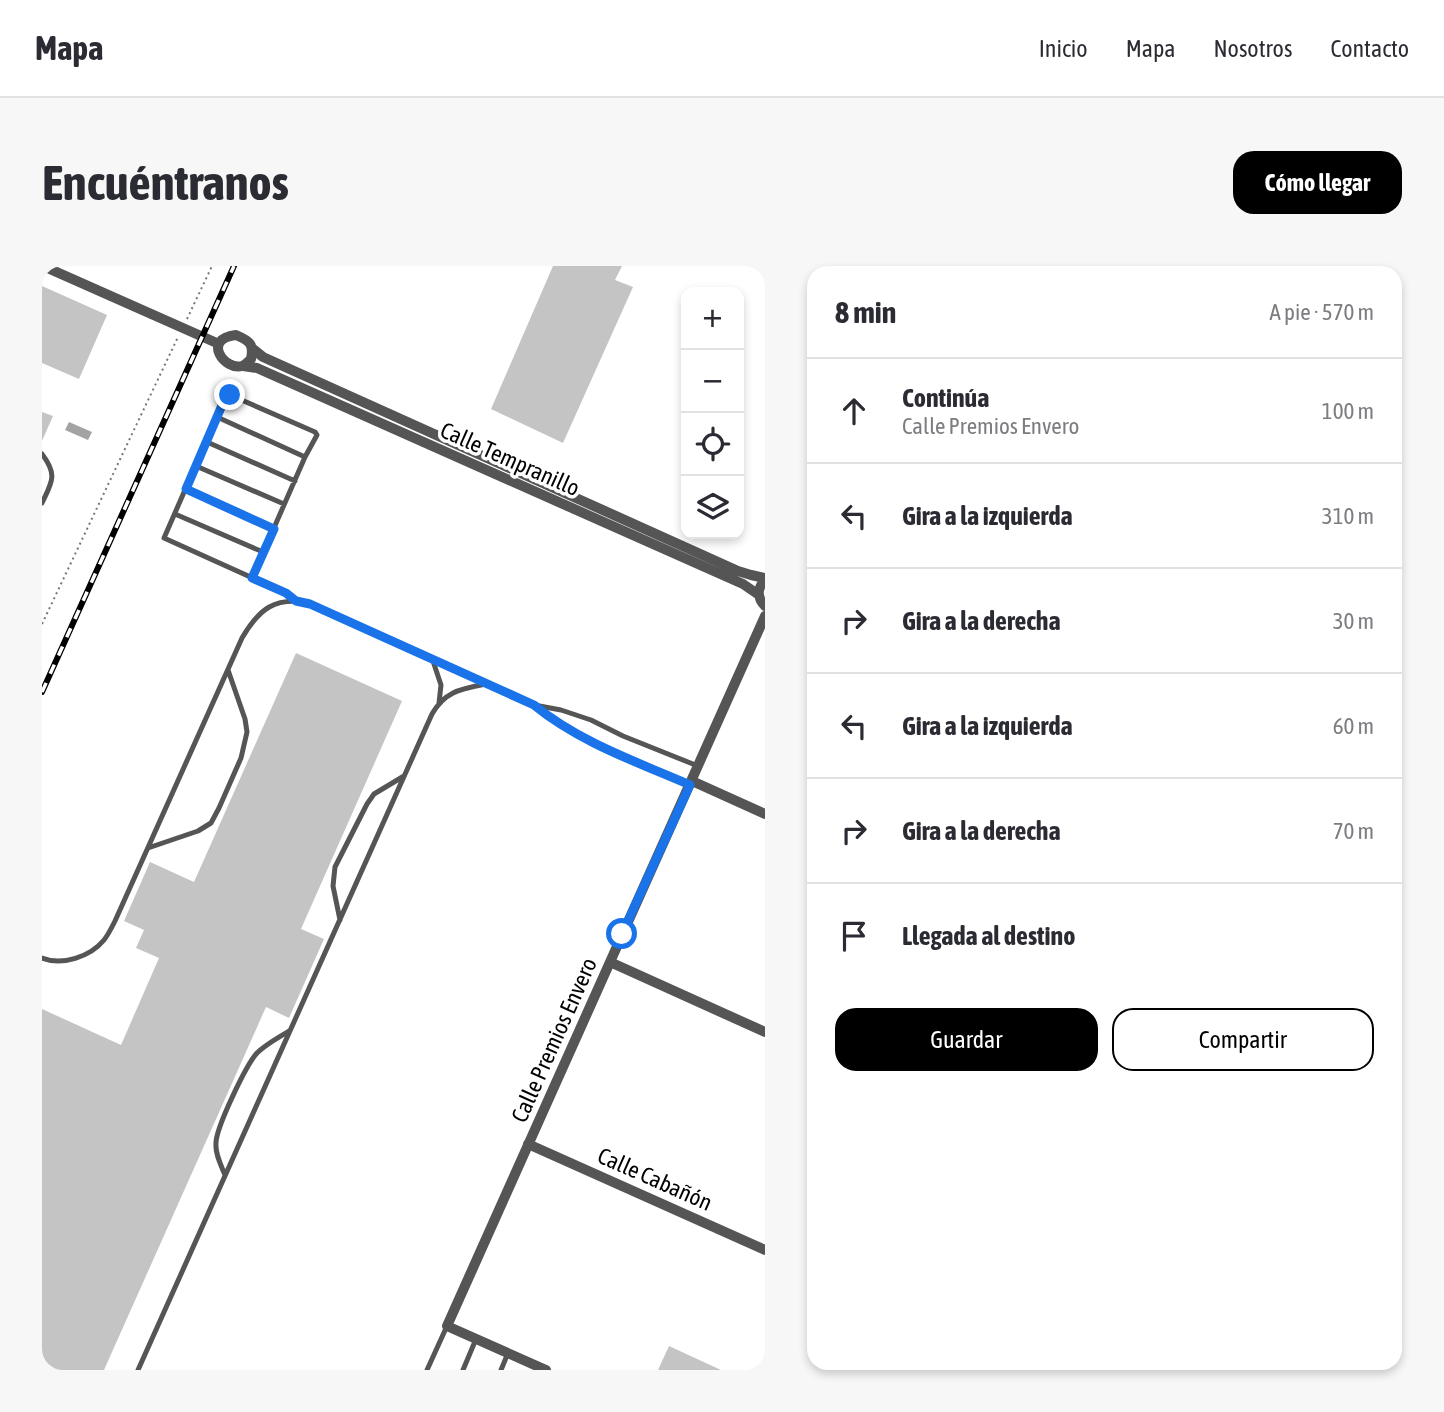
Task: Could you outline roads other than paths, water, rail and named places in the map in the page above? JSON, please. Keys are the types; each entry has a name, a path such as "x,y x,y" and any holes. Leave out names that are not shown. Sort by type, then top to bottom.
{"street":[{"path":"43,266 219,344"},
{"path":"236,335 248,340 253,349 251,359 243,366 234,366 219,354 219,344 220,340 236,335"},
{"name":"Calle Tempranillo","path":"253,349 263,357 726,565 765,579"},
{"name":"Calle Tempranillo","path":"243,366 257,368 281,378 743,584 759,595"},
{"path":"765,579 759,588 759,595 765,606"},
{"name":"Calle Premios Envero","path":"447,1326 765,616"},
{"path":"691,783 765,814"},
{"path":"610,962 765,1032"},
{"name":"Calle Cabañón","path":"528,1144 765,1250"},
{"path":"447,1326 545,1370"}],"lane":[{"path":"252,578 317,435 230,395 223,403 164,538 252,578 286,593 296,601"},
{"path":"218,417 305,457"},
{"path":"206,442 295,481"},
{"path":"42,454 52,472 52,480 42,503"},
{"path":"196,466 284,504"},
{"path":"186,489 274,529"},
{"path":"175,514 263,552"},
{"path":"42,958 59,961 83,956 104,941 247,630 261,611 285,601 310,604 488,683 534,705 554,721 586,739 691,783"},
{"path":"432,659 441,685 439,703"},
{"path":"148,848 198,831 211,822 219,808 241,758 247,732 228,669"},
{"path":"138,1370 432,714 445,697 456,691 488,683"},
{"path":"534,705 591,720 698,766"},
{"path":"340,920 333,886 335,867 374,794 405,775"},
{"path":"225,1175 215,1145 236,1088 257,1054 290,1031"},
{"path":"427,1370 447,1326"},
{"path":"463,1370 476,1339"},
{"path":"501,1370 508,1353"}],"railway":[{"path":"42,692 234,266"}]}
